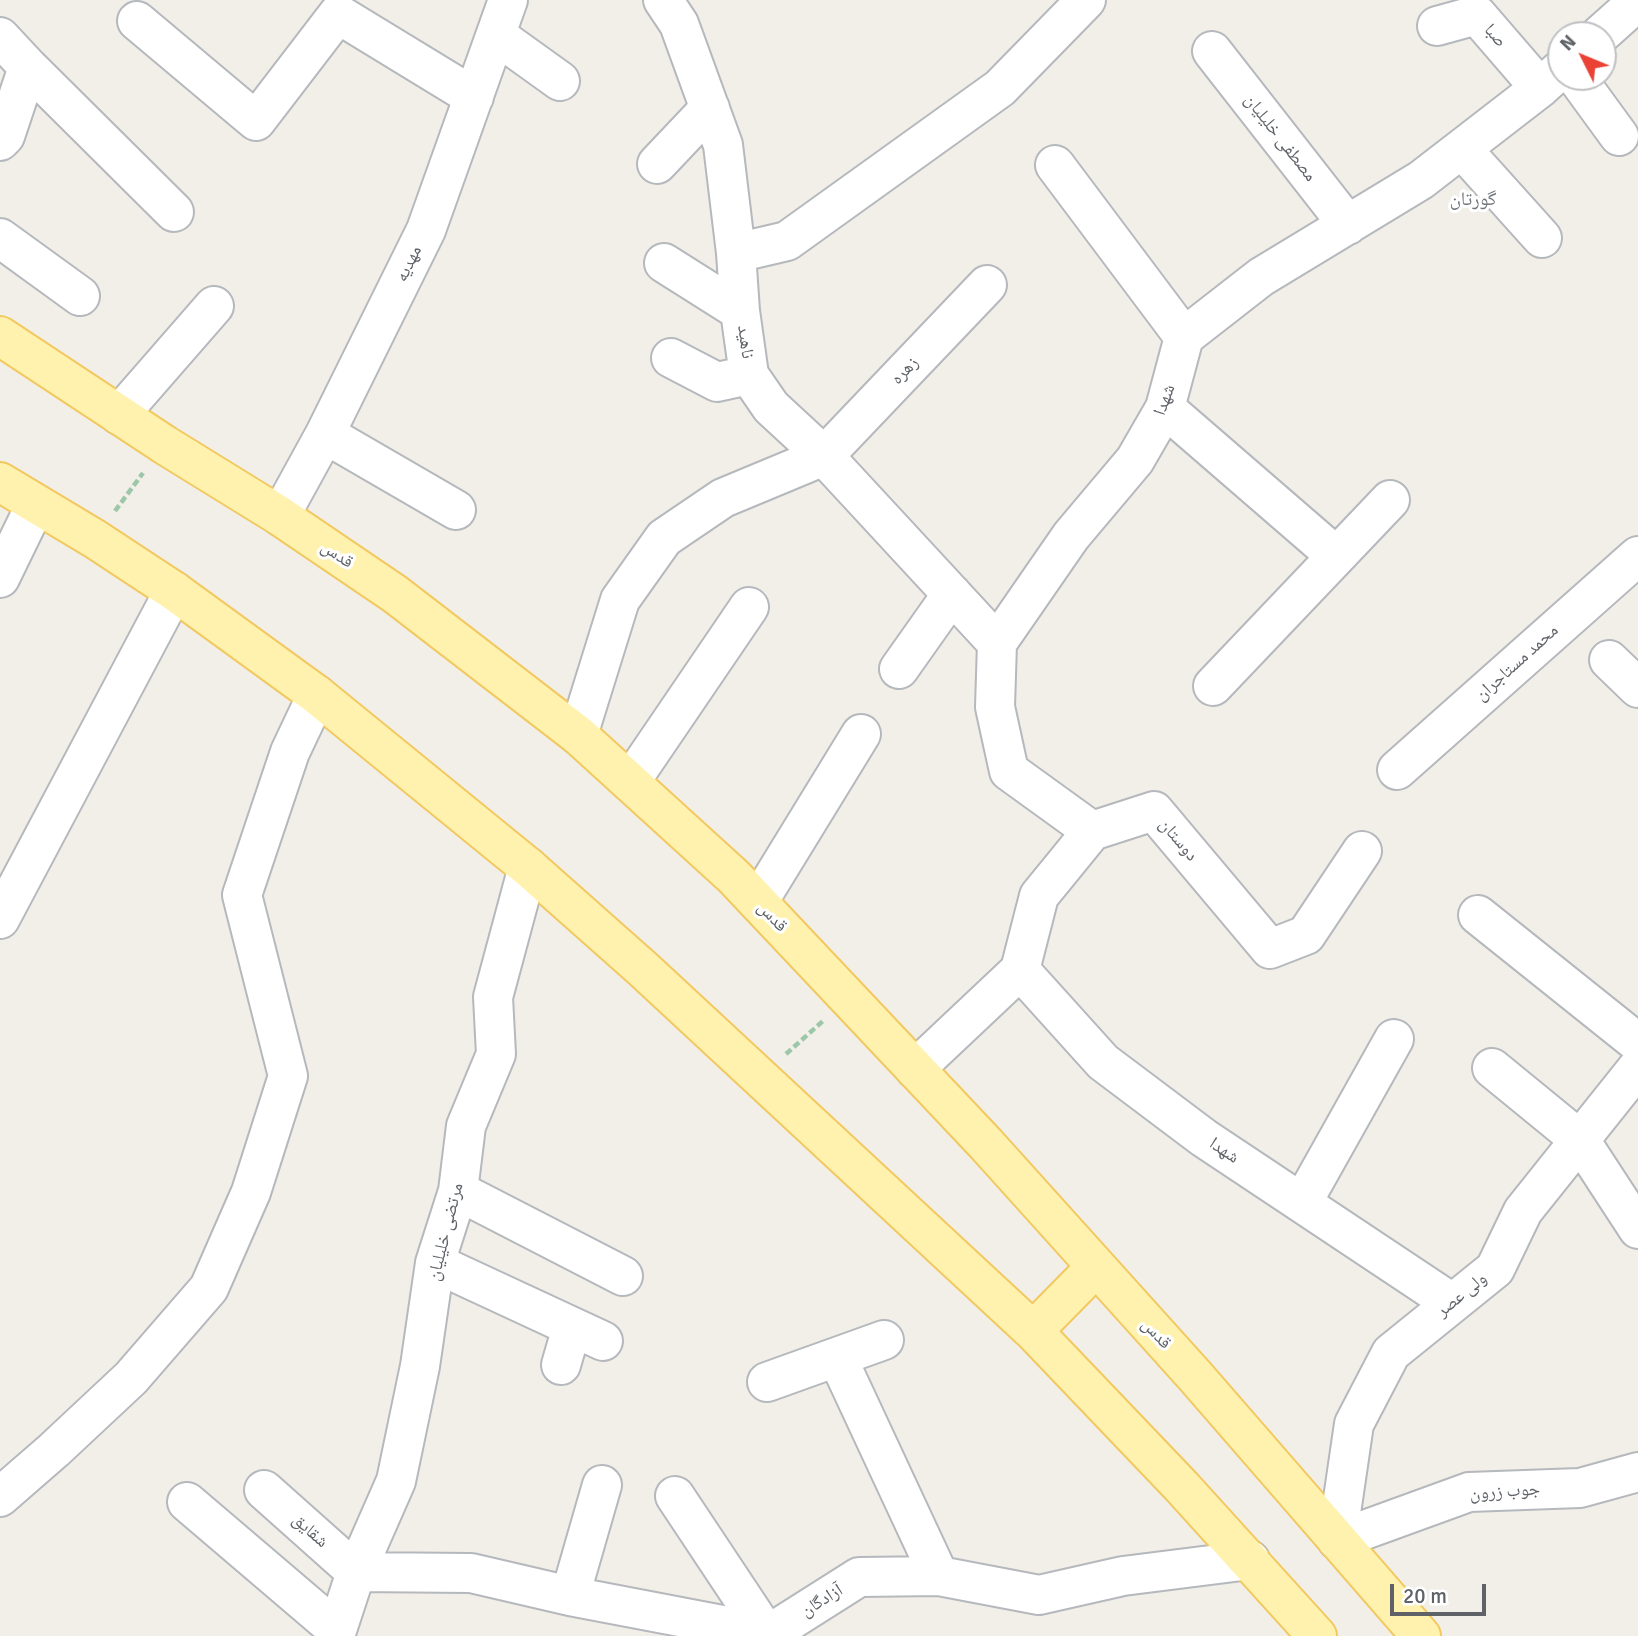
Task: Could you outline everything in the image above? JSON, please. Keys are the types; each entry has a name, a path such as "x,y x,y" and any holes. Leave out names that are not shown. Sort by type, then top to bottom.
{"main road":[{"name":"قدس","path":"0,336 165,445 280,516 395,594 578,735 734,877 986,1144 1195,1376 1421,1636"},
{"path":"0,482 95,539 174,591 317,695 528,867 1033,1331 1250,1560 1317,1636"},
{"path":"1033,1331 1095,1268"}],"street":[{"name":"مهدیه","path":"280,516 325,434 426,230 508,0"},
{"name":"ناهید","path":"663,0 679,24 723,145 749,375 771,407 824,456 997,643"},
{"path":"736,253 787,241 1000,88 1086,0"},
{"path":"137,21 256,121 338,14 474,97"},
{"name":"صبا","path":"1437,26 1477,15 1547,76"},
{"path":"496,36 560,81"},
{"path":"0,37 174,212"},
{"name":"مصطفی خلیلیان","path":"1212,51 1348,225"},
{"path":"0,141 5,136 28,67"},
{"path":"1055,165 1184,337 1261,277 1421,180 1547,81"},
{"path":"1586,91 1619,136"},
{"path":"657,164 710,108"},
{"path":"1462,149 1542,238"},
{"path":"0,238 80,296"},
{"path":"664,263 740,311"},
{"name":"زهره","path":"824,456 987,285"},
{"path":"119,415 214,306"},
{"name":"شهدا","path":"997,643 1071,536 1135,460 1166,408 1184,337"},
{"path":"671,358 718,382 749,375"},
{"path":"1166,408 1336,556"},
{"path":"325,434 456,510"},
{"path":"578,735 620,600 664,538 723,498 824,456"},
{"path":"1213,686 1390,500"},
{"path":"0,578 36,504"},
{"name":"محمد مستاجران","path":"1397,770 1638,556"},
{"path":"0,919 174,591"},
{"path":"899,669 952,594"},
{"path":"629,782 749,607"},
{"path":"915,1069 1020,970 1039,895 1092,831 1009,771 995,708 997,643"},
{"path":"1609,660 1638,688"},
{"path":"0,1497 131,1378 209,1288 251,1192 288,1076 242,895 290,752 317,695"},
{"path":"758,902 861,734"},
{"name":"دوستان","path":"1092,831 1154,811 1270,949 1306,935 1362,851"},
{"name":"مرتضی خلیلیان","path":"336,1633 356,1572 396,1481 420,1366 435,1263 458,1191 466,1126 496,1054 492,997 528,867"},
{"path":"1478,915 1638,1043"},
{"name":"شهدا","path":"1020,970 1103,1062 1204,1138 1452,1303"},
{"path":"1302,1203 1394,1039"},
{"name":"ولی عصر","path":"1337,1540 1354,1424 1391,1353 1495,1269 1523,1211 1638,1067"},
{"path":"1492,1068 1580,1140 1638,1229"},
{"path":"458,1191 623,1276"},
{"path":"435,1263 587,1334 561,1366"},
{"path":"767,1382 884,1340"},
{"path":"837,1357 939,1576"},
{"name":"جوب زرون","path":"1337,1540 1469,1492 1580,1488 1638,1472"},
{"path":"570,1596 602,1485"},
{"name":"شقایق","path":"264,1490 356,1572"},
{"path":"675,1496 769,1635"},
{"path":"187,1502 336,1633"},
{"name":"آزادگان","path":"769,1635 859,1577 939,1576 1039,1595 1123,1576 1250,1560"},
{"path":"356,1572 471,1573 570,1596 769,1635"}],"path":[{"path":"95,539 165,445"},
{"path":"760,1079 848,998"}],"district":[{"name":"گورتان","path":"1473,200"}]}
